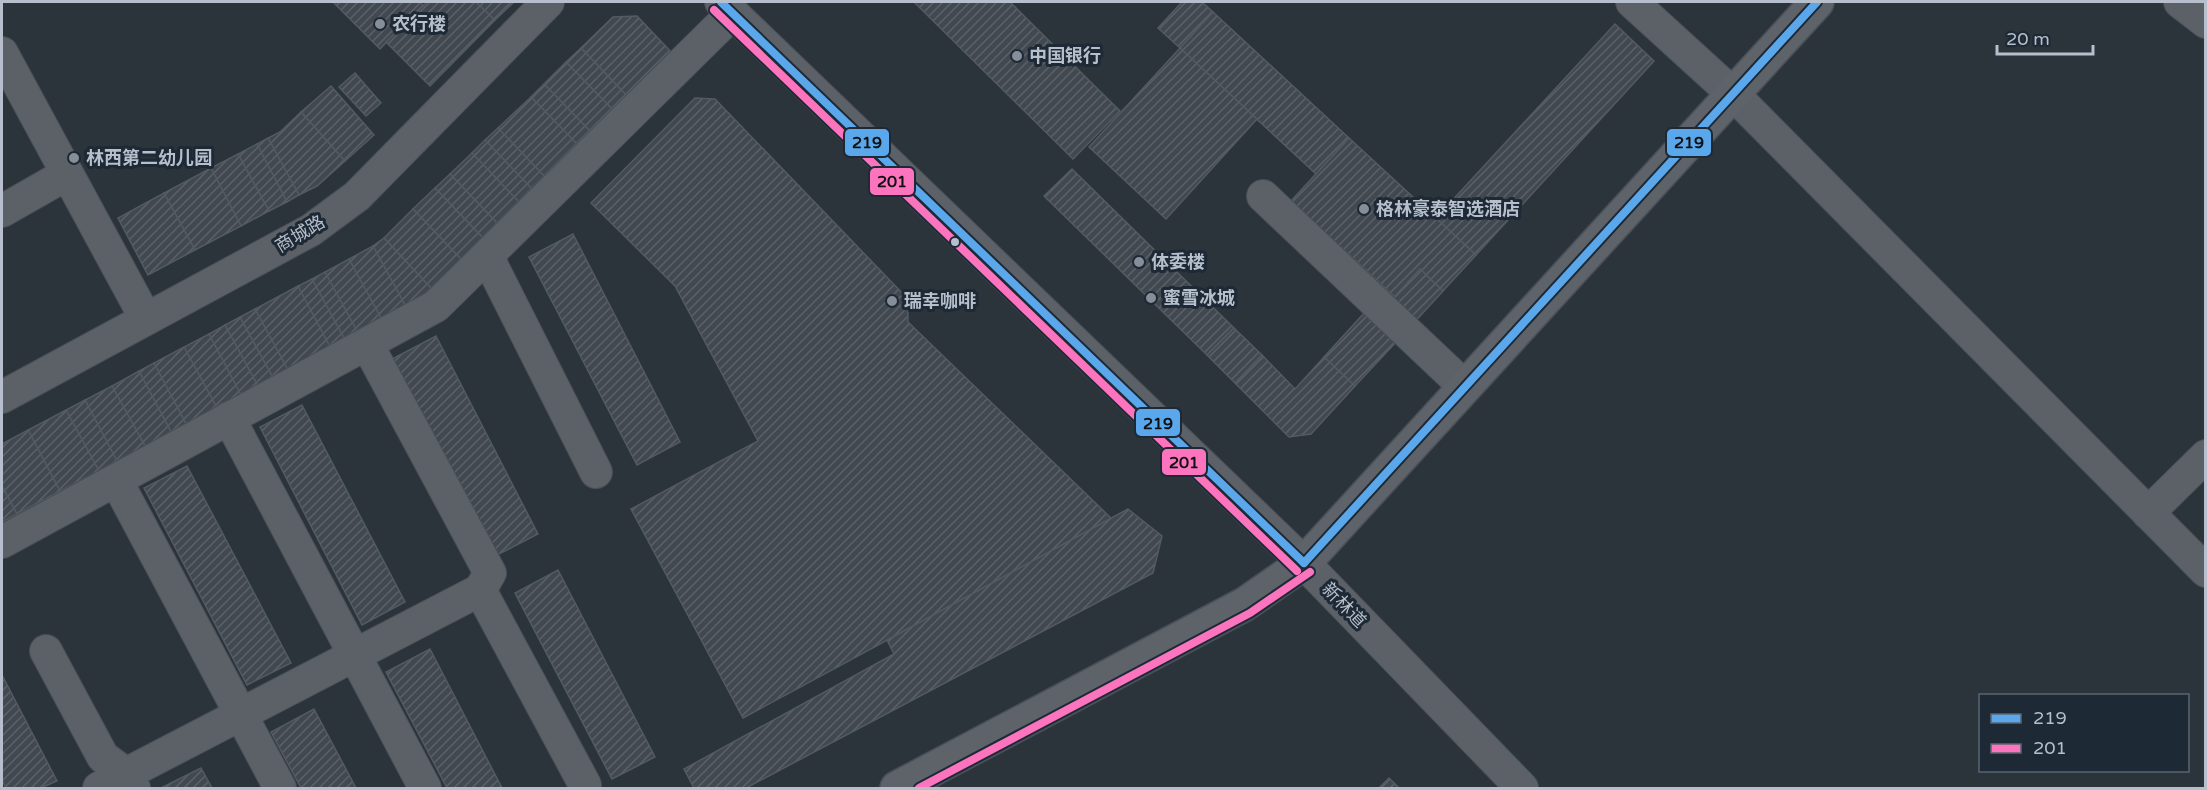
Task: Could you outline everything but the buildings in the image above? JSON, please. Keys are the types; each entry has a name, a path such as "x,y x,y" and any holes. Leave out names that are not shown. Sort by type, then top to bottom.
{"main road":[{"path":"897,789 1245,604 1304,563 1817,2"}],"street":[{"name":"商城路","path":"2,397 311,230 357,196 548,2"},
{"path":"1632,2 1733,94 2205,571"},
{"path":"2180,2 2205,22"},
{"path":"2,542 436,306 727,7"},
{"name":"新林道","path":"727,7 1304,563 1522,789"},
{"path":"2,53 146,319"},
{"path":"2,210 67,174"},
{"path":"1263,196 1465,387"},
{"path":"487,256 596,472"},
{"path":"99,789 130,781 241,715 480,590 490,573 366,344"},
{"path":"229,418 425,789"},
{"path":"2148,513 2205,456"},
{"path":"116,480 280,789"},
{"path":"480,590 585,785"},
{"path":"46,651 103,757 130,781"}],"transit line":[{"name":"219","path":"721,2 1304,563"},
{"name":"219","path":"1304,563 1817,2"},
{"name":"201","path":"714,10 1297,571"},
{"name":"201","path":"919,788 1250,613 1310,572"}],"place":[{"name":"农行楼","path":"380,24"},
{"name":"中国银行","path":"1017,56"},
{"name":"林西第二幼儿园","path":"74,158"},
{"name":"格林豪泰智选酒店","path":"1364,209"},
{"name":"体委楼","path":"1139,262"},
{"name":"蜜雪冰城","path":"1151,298"},
{"name":"瑞幸咖啡","path":"892,301"}]}
